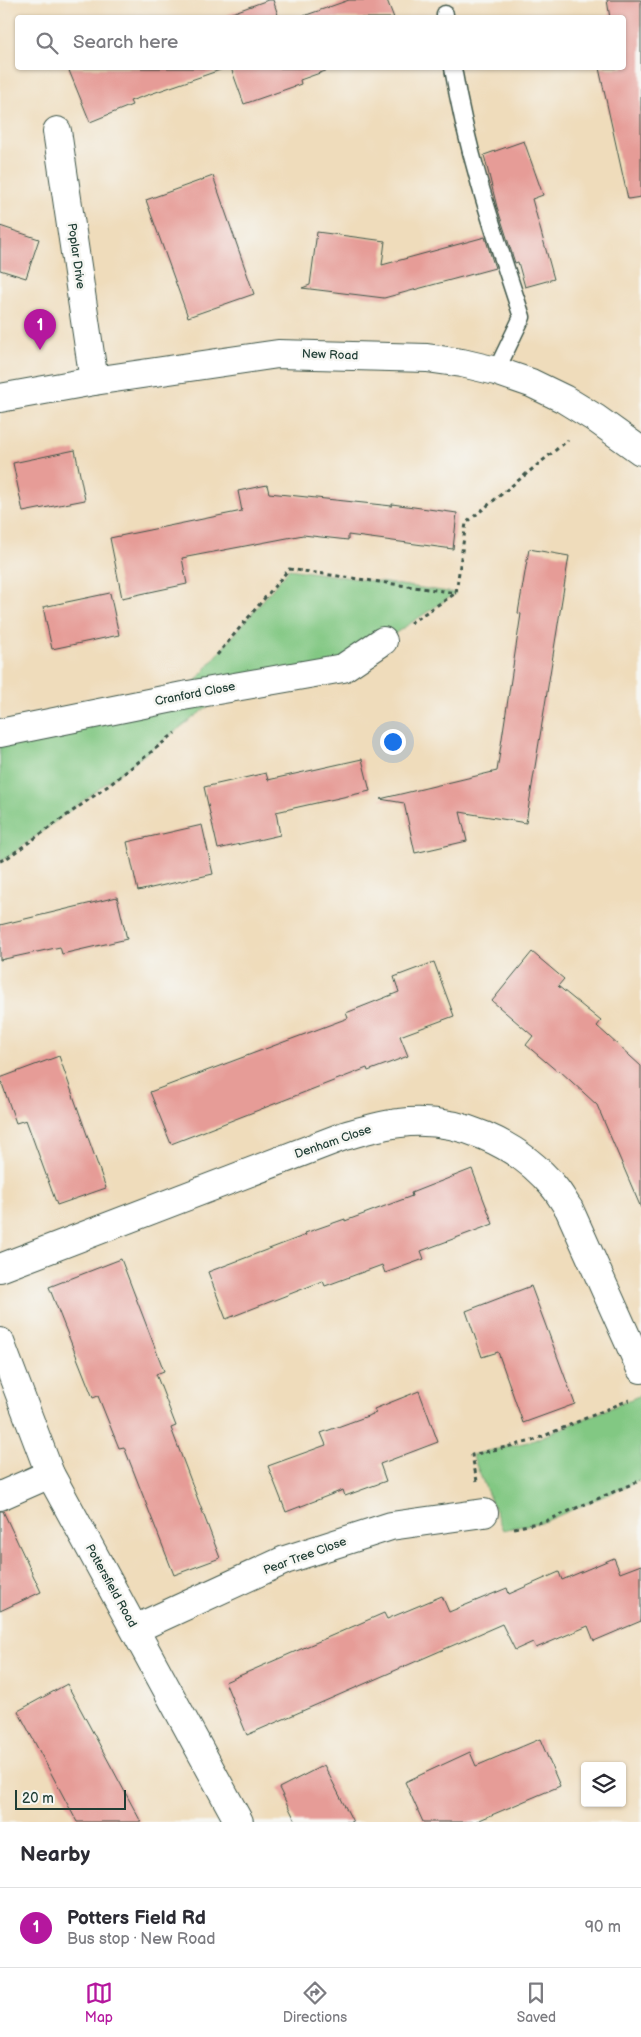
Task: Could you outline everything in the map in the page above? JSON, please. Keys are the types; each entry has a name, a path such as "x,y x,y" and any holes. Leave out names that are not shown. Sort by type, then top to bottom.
{"street":[{"name":"Poplar Drive","path":"57,131 94,381"},
{"name":"New Road","path":"0,398 94,381 278,354 428,358 496,371 531,384 564,399 595,418 641,451"},
{"name":"Cranford Close","path":"0,734 183,696 343,668 384,641"},
{"name":"Denham Close","path":"0,1268 344,1136 372,1127 402,1122 431,1122 461,1127 489,1137 535,1167 554,1187 569,1209 641,1369"},
{"name":"Pottersfield Road","path":"0,1342 50,1474 239,1822"},
{"path":"0,1496 50,1474"},
{"name":"Pear Tree Close","path":"135,1629 285,1560 391,1526 484,1513"}],"lane":[{"path":"453,70 460,111 484,201 522,317 496,371"}],"path":[{"path":"384,641 456,592 466,523 595,418"},
{"path":"183,696 289,569 456,592"},
{"path":"0,861 7,858 112,782 181,729"},
{"path":"632,1398 532,1440 472,1455 484,1513 503,1530 546,1521 641,1480"}],"green space":[{"path":"289,569 456,593 343,668 234,687 7,858 0,861 0,734 183,696"},
{"path":"641,1395 641,1480 546,1521 503,1530 472,1455 532,1441"}],"building":[{"path":"268,0 273,0 278,15 226,15"},
{"path":"349,0 387,0 393,15 306,15"},
{"path":"607,0 641,0 641,197 628,199 599,70 626,70 626,15 610,15"},
{"path":"69,70 220,70 130,101 132,105 90,122"},
{"path":"232,70 328,70 300,80 301,84 244,104"},
{"path":"524,141 543,195 532,199 554,279 525,287 518,262 515,263 497,207 484,155"},
{"path":"213,176 254,294 188,317 146,200"},
{"path":"0,226 39,239 26,278 0,270"},
{"path":"317,232 385,241 382,265 485,237 495,268 384,298 302,288 310,285"},
{"path":"75,450 85,500 23,512 13,463"},
{"path":"267,485 269,493 392,506 392,504 457,513 453,549 348,535 348,540 303,535 182,558 187,584 122,598 110,538 242,511 238,491"},
{"path":"529,549 569,556 526,823 460,812 467,841 415,853 404,803 380,799 497,771 521,614 518,613"},
{"path":"110,593 119,635 52,649 43,607"},
{"path":"362,759 370,791 276,812 280,835 218,849 204,787 266,773 268,780"},
{"path":"202,825 213,874 138,891 127,842"},
{"path":"117,897 127,939 62,954 60,947 0,960 0,925"},
{"path":"532,952 564,979 558,986 601,1021 597,1026 641,1066 641,1208 597,1105 559,1070 558,1072 526,1045 533,1036 492,1001"},
{"path":"434,962 454,1016 400,1036 408,1056 368,1071 367,1068 171,1144 150,1092 348,1018 346,1013 399,992 394,977"},
{"path":"59,1056 106,1188 57,1205 26,1120 16,1123 0,1078"},
{"path":"472,1169 493,1224 421,1251 424,1259 385,1273 382,1265 325,1286 323,1281 226,1319 208,1272 306,1235 305,1233 345,1219 345,1221 412,1196 411,1193"},
{"path":"121,1259 164,1371 156,1374 176,1426 171,1428 220,1558 174,1575 124,1447 119,1448 98,1396 93,1398 49,1287"},
{"path":"531,1286 575,1404 523,1423 498,1352 482,1357 466,1311"},
{"path":"419,1391 438,1442 380,1464 386,1481 345,1496 343,1490 286,1512 268,1466 326,1445 321,1433 376,1413 374,1409"},
{"path":"0,1511 3,1511 41,1592 0,1611"},
{"path":"614,1558 620,1573 641,1565 641,1621 594,1641 588,1626 536,1648 533,1642 515,1650 502,1624 247,1735 225,1682 384,1613 387,1619 442,1596 449,1612 507,1588 509,1594 559,1572 562,1580"},
{"path":"67,1684 141,1822 77,1822 18,1711"},
{"path":"540,1739 560,1786 475,1822 423,1822 405,1782 470,1752 476,1766"},
{"path":"324,1765 353,1822 296,1822 279,1788"}],"place":[{"name":"Potters Field Rd","path":"40,350"}]}
